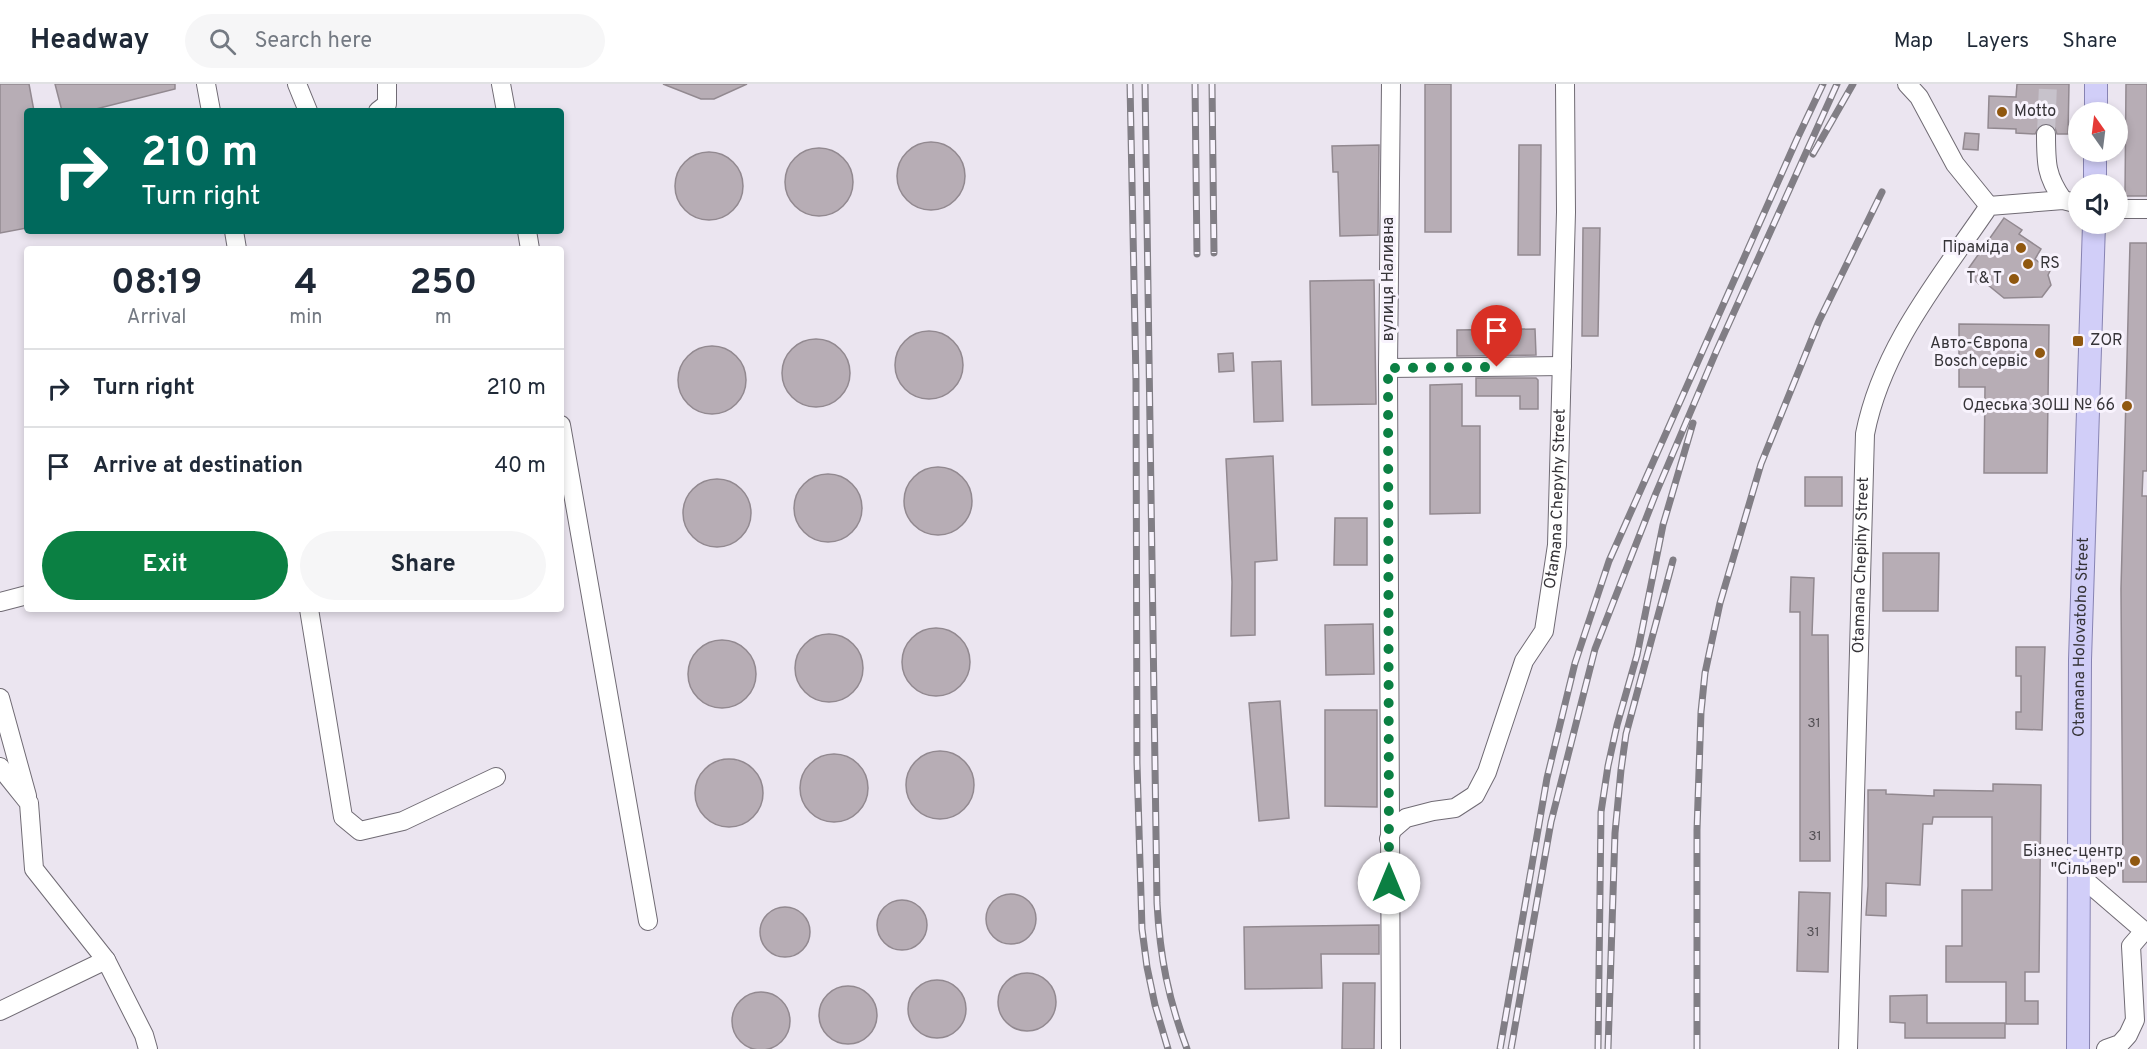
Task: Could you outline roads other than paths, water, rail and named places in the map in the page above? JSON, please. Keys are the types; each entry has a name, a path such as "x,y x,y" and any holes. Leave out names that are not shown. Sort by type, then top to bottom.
{"main road":[{"path":"2096,84 2096,102"},
{"name":"Otamana Holovatoho Street","path":"2078,1049 2080,660 2094,234"}],"street":[{"path":"206,84 210,108"},
{"path":"297,84 307,108"},
{"path":"382,108 387,104 387,84"},
{"path":"501,84 505,108"},
{"name":"вулиця Наливна","path":"1391,84 1388,368 1391,1049"},
{"name":"Otamana Chepyhy Street","path":"1389,841 1392,830 1406,818 1433,810 1455,808 1475,795 1487,772 1524,661 1544,631 1557,546 1566,212 1565,84"},
{"path":"1907,84 1918,97 1955,164 1989,206 2068,202"},
{"path":"2046,134 2046,165 2052,185 2068,199"},
{"name":"Otamana Chepihy Street","path":"1848,1049 1865,434 1870,410 1880,382 1901,335 1989,206"},
{"path":"2128,209 2147,209"},
{"path":"1388,368 1562,366"},
{"path":"564,442 648,921"},
{"path":"0,602 24,596"},
{"path":"309,612 343,817 360,831 403,821 496,777"},
{"path":"0,698 29,803 34,869 106,960 144,1035 148,1049"},
{"path":"0,767 29,803"},
{"path":"2079,876 2145,931 2131,946 2135,1020 2128,1035 2120,1044 2106,1049"},
{"path":"0,1011 106,960"}],"tunnel":[{"path":"2046,134 2048,84"}],"railway":[{"path":"1130,84 1136,380 1137,763 1142,929 1155,1005 1168,1049"},
{"path":"1145,84 1157,903 1166,977 1187,1049"},
{"path":"1195,84 1197,254"},
{"path":"1212,84 1214,253"},
{"path":"1500,1049 1547,778 1575,663 1609,561 1823,84"},
{"path":"1511,1049 1551,822 1595,649 1656,493 1716,352 1837,84"},
{"path":"1813,154 1853,84"},
{"path":"1697,1049 1697,830 1701,712 1705,673 1720,603 1761,464 1819,321 1882,192"},
{"path":"1598,1049 1601,812 1608,766 1637,655 1663,525 1693,423"},
{"path":"1608,1049 1615,833 1621,770 1626,734 1673,560"}],"place":[{"name":"Motto","path":"2002,112"},
{"name":"Піраміда","path":"2021,248"},
{"name":"RS","path":"2028,264"},
{"name":"T & T","path":"2014,279"},
{"name":"ZOR","path":"2078,341"},
{"name":"Авто-Європа Bosch сервіс","path":"2040,353"},
{"name":"Одеська ЗОШ № 66","path":"2127,406"},
{"name":"Бізнес-центр \"Сільвер\"","path":"2135,861"}]}
